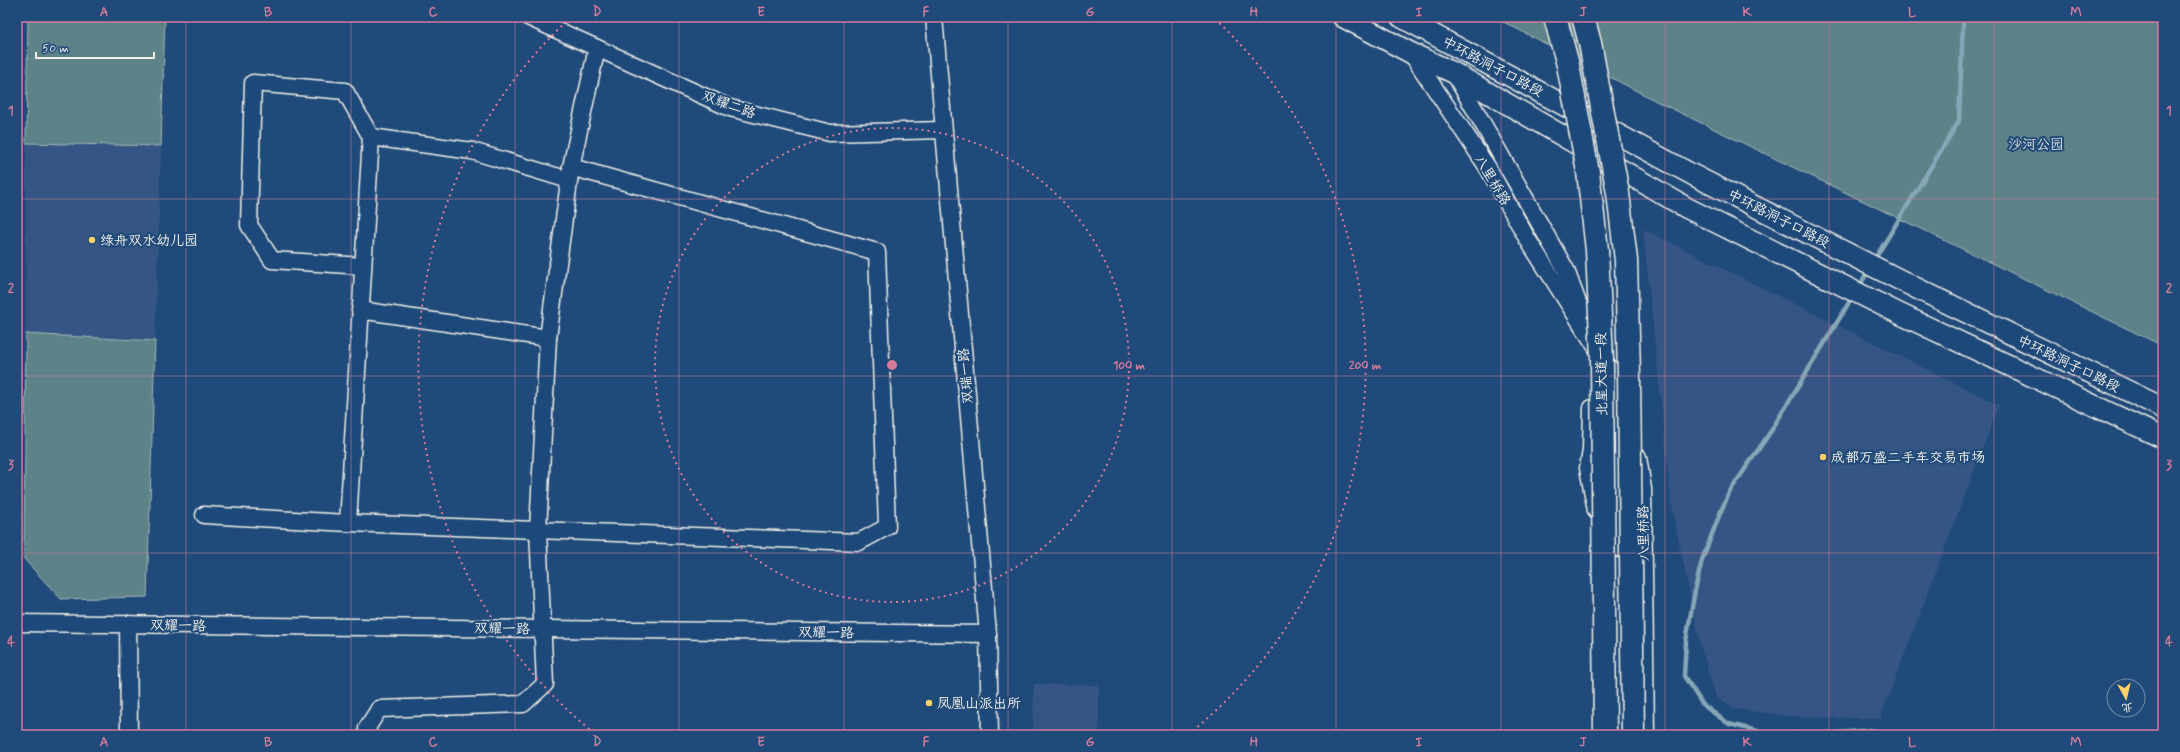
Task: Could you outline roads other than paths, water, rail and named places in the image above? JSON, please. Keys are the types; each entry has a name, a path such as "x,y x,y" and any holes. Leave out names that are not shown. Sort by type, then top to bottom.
{"highway":[{"name":"北星大道一段","path":"1555,17 1568,65 1588,172 1597,250 1602,359 1606,735"},
{"name":"北星大道一段","path":"1583,17 1590,43 1618,194 1626,260 1629,374 1633,735"}],"main road":[{"name":"中环路洞子口路段","path":"1343,17 1411,53 1454,73 1687,208 1900,314 2163,438"},
{"name":"八里桥路","path":"1395,17 1411,53"},
{"name":"中环路洞子口路段","path":"1401,17 1694,175 1916,288 2163,408"}],"street":[{"name":"双耀二路","path":"528,17 730,108 830,133 943,130"},
{"name":"双瑞一路","path":"934,17 988,634 990,735"},
{"path":"369,735 367,728 379,709 523,704 545,684 541,629 538,530 548,338 570,174 597,48"},
{"name":"八里桥路","path":"1411,53 1488,168 1528,240 1617,380 1635,443 1643,489 1646,735"},
{"name":"八里桥路","path":"1454,73 1566,270 1593,342 1611,384 1615,416 1625,735"},
{"path":"348,523 371,137 345,91 253,83 249,225 272,260 363,266"},
{"path":"204,515 348,523 859,542 887,527 878,252 570,174 472,151 371,137"},
{"path":"360,310 548,338"},
{"name":"八里桥路","path":"1593,342 1591,450 1588,468 1608,597 1606,735"},
{"name":"双耀一路","path":"17,623 988,634"},
{"path":"128,624 129,735"}],"waterway":[{"path":"1873,262 1959,121 1963,23 1961,17"},
{"path":"1858,288 1869,270"},
{"path":"1853,296 1771,431 1730,491 1721,511 1702,560 1695,590 1686,641 1684,676 1703,705 1729,724 1766,733 1828,734 1870,730 1892,735"}],"place":[{"name":"绿舟双水幼儿园","path":"92,240"},
{"name":"成都万盛二手车交易市场","path":"1823,457"},
{"name":"凤凰山派出所","path":"929,703"}],"park label":[{"name":"沙河公园","path":"2036,144"}]}
